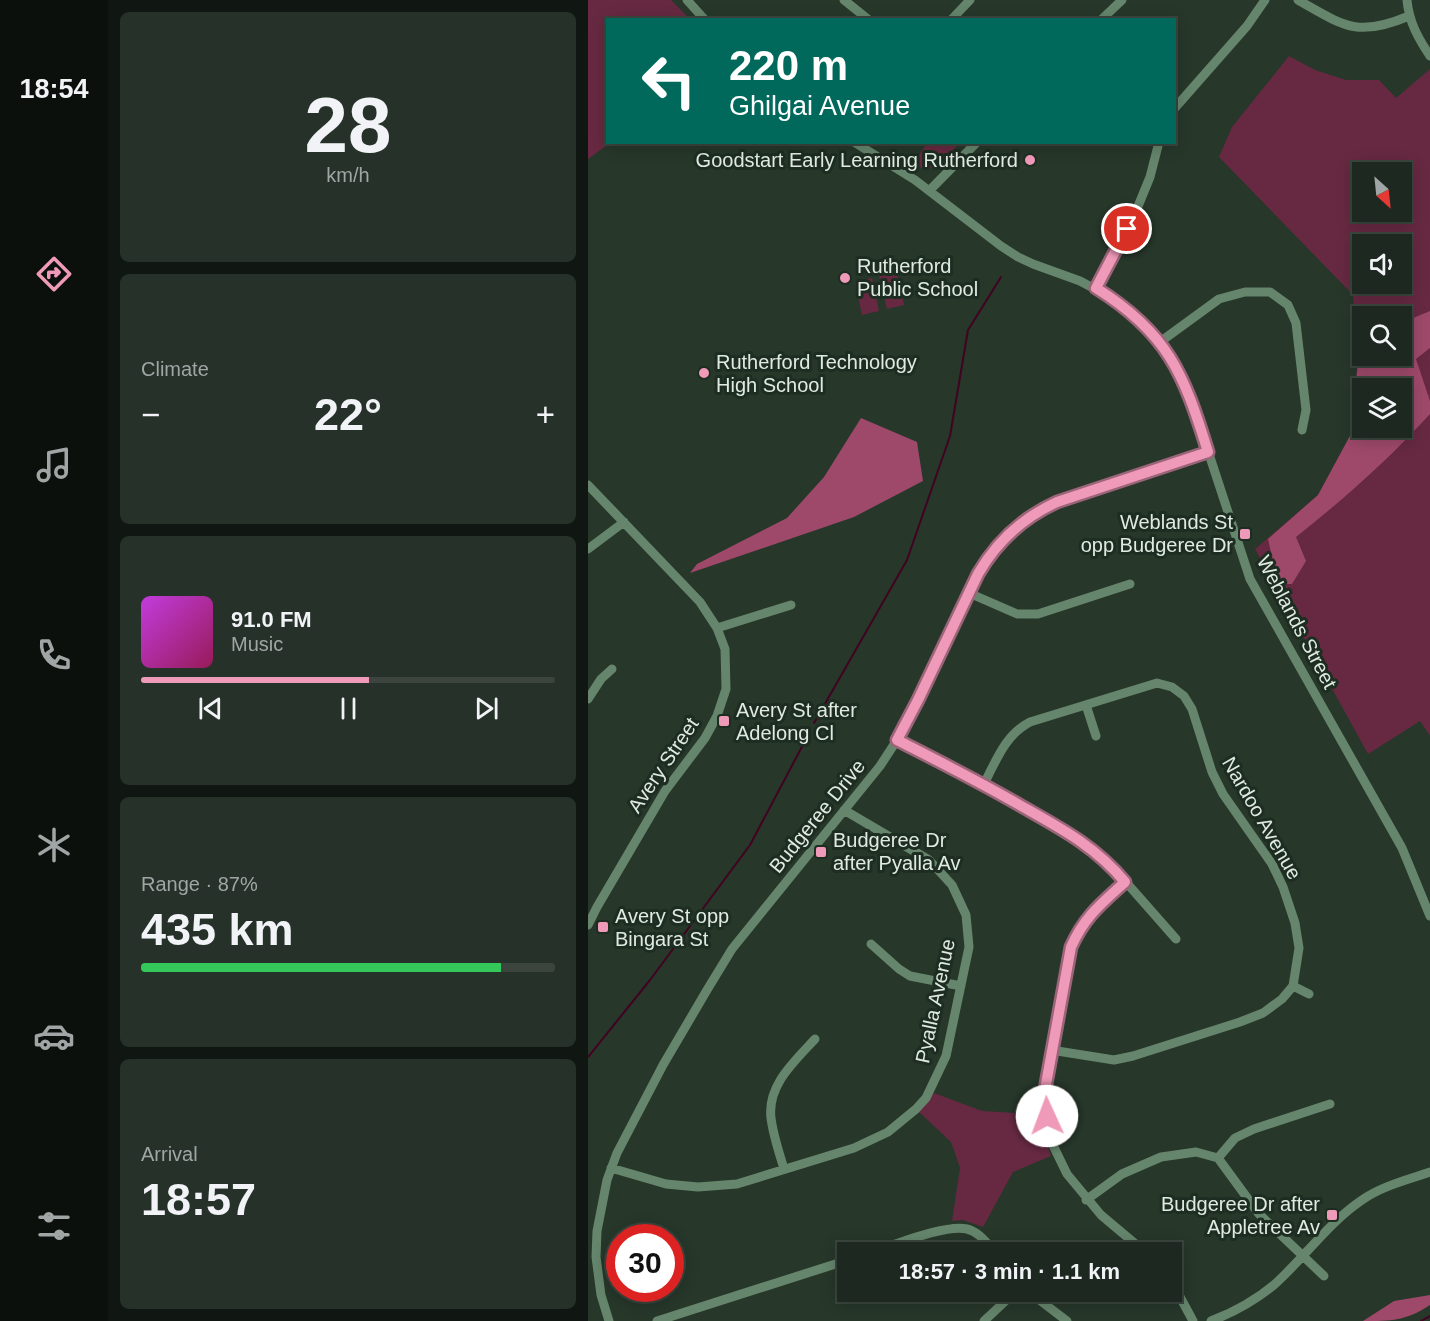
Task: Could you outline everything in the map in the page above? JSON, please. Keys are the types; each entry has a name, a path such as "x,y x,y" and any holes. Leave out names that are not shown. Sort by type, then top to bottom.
{"street":[{"path":"687,0 703,18"},
{"path":"844,0 866,18"},
{"path":"953,18 970,0"},
{"path":"1103,18 1122,0"},
{"path":"1176,107 1247,26 1265,0"},
{"path":"1298,0 1342,25 1354,28 1369,29 1385,26 1409,16"},
{"path":"1407,0 1409,16 1418,38 1430,56"},
{"name":"Weblands Street","path":"857,144 930,190 994,241 1018,257 1096,288 1129,310 1173,359 1188,390 1250,579 1402,848 1430,916"},
{"path":"930,190 974,144"},
{"path":"1096,288 1134,216 1150,177 1158,144"},
{"path":"1160,342 1219,299 1245,292 1270,292 1288,305 1296,323 1306,410 1302,430"},
{"name":"Budgeree Drive","path":"609,1321 601,1295 596,1257 600,1207 617,1153 663,1065 732,949 897,740 982,567 997,545 1022,521 1057,502 1208,452"},
{"name":"Avery Street","path":"588,485 700,602 717,628 725,649 726,689 717,716 705,738 664,790 592,905 588,925"},
{"path":"588,549 624,522"},
{"path":"969,593 1017,614 1038,614 1130,584"},
{"path":"717,628 791,605"},
{"path":"588,699 601,679 612,669"},
{"name":"Nardoo Avenue","path":"984,784 1007,740 1018,729 1030,723 1156,683 1172,687 1184,696 1192,709 1212,772 1223,794 1272,864 1283,886 1295,922 1299,948 1298,968 1293,986"},
{"path":"1086,705 1096,736"},
{"path":"897,740 984,784 1079,839 1110,864 1176,939"},
{"name":"Pyalla Avenue","path":"611,1168 666,1184 698,1187 737,1184 854,1148 888,1132 926,1098 946,1056 969,947 966,915 952,885 929,860 844,810"},
{"path":"1125,882 1089,914 1078,930 1071,947 1044,1095 1049,1137 1067,1174 1086,1200 1133,1242"},
{"path":"871,944 910,976 961,986"},
{"path":"1051,1050 1114,1060 1133,1056 1240,1022 1263,1012 1282,999 1293,986 1309,994"},
{"path":"784,1169 770,1115 772,1102 776,1087 784,1073 815,1038"},
{"path":"1218,1158 1235,1138 1254,1129 1330,1104"},
{"path":"1086,1200 1122,1174 1161,1157 1196,1152 1218,1158 1258,1214 1324,1276"},
{"path":"1211,1321 1243,1306 1275,1284 1331,1225 1362,1200 1379,1190 1430,1172"},
{"path":"905,1242 949,1229 967,1229 986,1242"},
{"path":"657,1321 837,1264"},
{"path":"1182,1299 1193,1321"},
{"path":"984,1321 1004,1302"},
{"path":"1042,1302 1067,1321"}],"shaded area":[{"path":"588,0 671,0 689,18 606,18 606,144 609,144 588,159"},
{"path":"1289,56 1315,70 1346,80 1379,80 1396,98 1430,69 1430,736 1420,721 1368,754 1255,549 1318,495 1351,434 1352,423 1352,438 1412,438 1412,378 1356,378 1357,366 1412,366 1412,306 1354,306 1352,294 1412,294 1412,234 1352,234 1352,294 1219,157 1232,127"},
{"path":"926,144 959,144 934,167 921,167 913,164"},
{"path":"897,272 904,305 887,309 879,276"},
{"path":"872,278 879,311 862,315 855,282"},
{"path":"1430,311 1430,348 1416,359 1430,401 1430,414 1412,433 1412,378 1356,378 1358,366 1412,366 1412,318"},
{"path":"861,418 917,442 923,481 854,517 690,573 697,564 787,518 824,477"},
{"path":"1352,424 1352,438 1407,438 1366,478 1296,537 1306,561 1292,584 1278,584 1268,539 1318,495 1351,434"},
{"path":"934,1093 982,1111 1016,1113 1039,1111 1043,1134 1051,1156 1013,1172 983,1227 963,1220 952,1221 960,1168 951,1142 919,1112"},
{"path":"1430,1295 1430,1305 1406,1317 1363,1321 1394,1301"}],"waterway":[{"path":"814,723 907,560 950,436 968,330 1001,277"},
{"path":"588,1057 650,980 750,845 806,739"},
{"path":"1421,1321 1430,1316"}],"place":[{"name":"Goodstart Early Learning Rutherford","path":"1030,160"},
{"name":"Rutherford Public School","path":"845,278"},
{"name":"Rutherford Technology High School","path":"704,373"},
{"name":"Weblands St opp Budgeree Dr","path":"1245,534"},
{"name":"Avery St after Adelong Cl","path":"724,721"},
{"name":"Budgeree Dr after Pyalla Av","path":"821,852"},
{"name":"Avery St opp Bingara St","path":"603,927"},
{"name":"Budgeree Dr after Appletree Av","path":"1332,1215"}],"route":[{"path":"1047,1116 1044,1095 1071,947 1078,930 1089,914 1125,882 1110,864 1079,839 984,784 897,740 978,574 1008,533 1037,511 1057,502 1208,452 1188,390 1173,359 1145,325 1129,310 1096,288 1127,229"}]}
